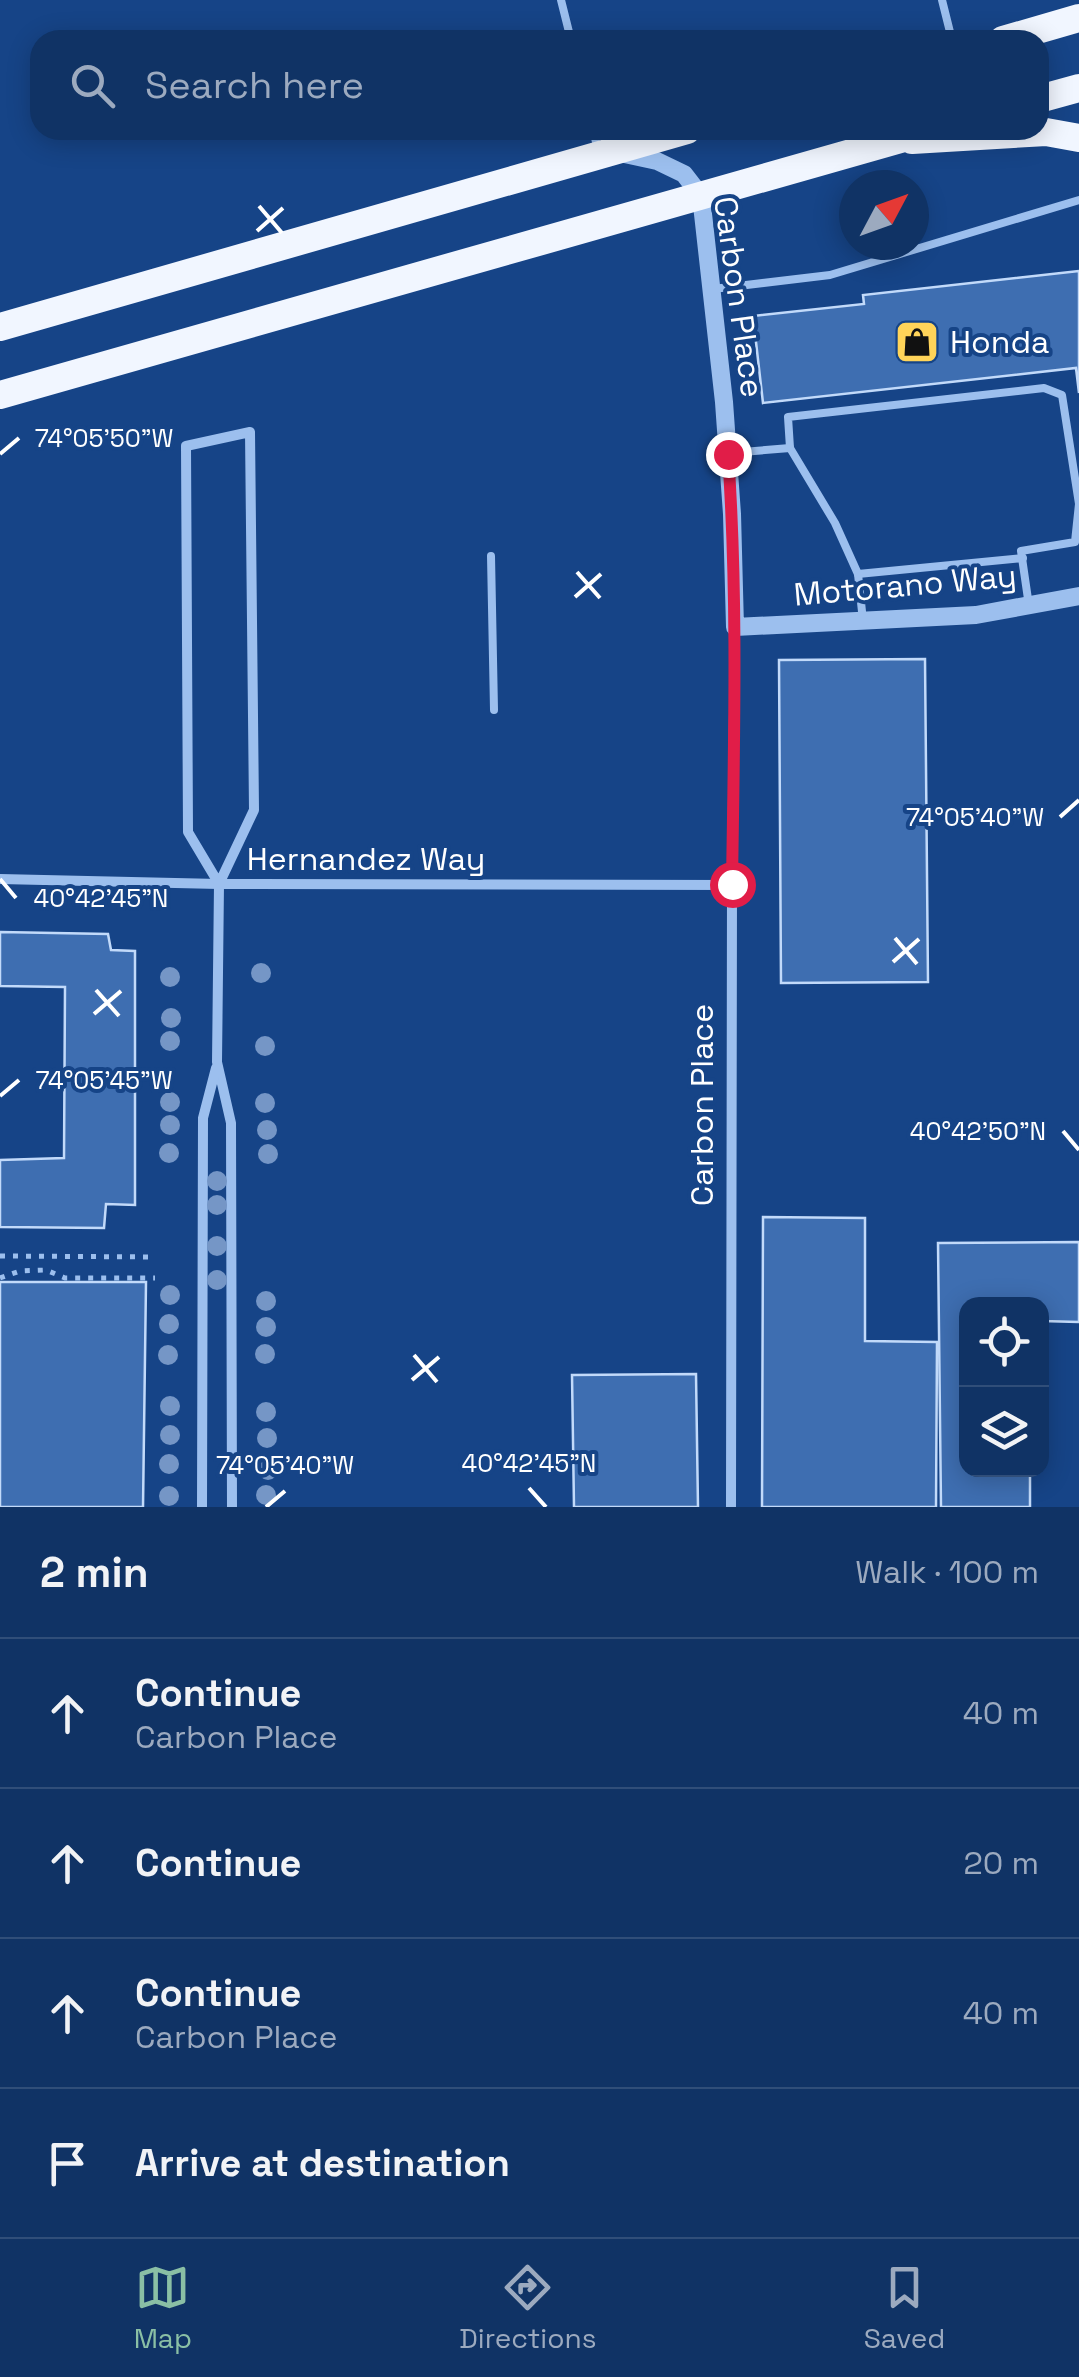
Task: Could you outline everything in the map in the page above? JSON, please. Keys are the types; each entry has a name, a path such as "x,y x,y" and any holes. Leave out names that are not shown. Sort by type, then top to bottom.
{"highway":[{"path":"1038,30 1079,18"},
{"path":"1049,97 1079,88"},
{"path":"1049,133 1079,138"},
{"path":"0,327 602,146 634,140"},
{"path":"0,395 898,140"},
{"path":"891,142 922,140"}],"street":[{"name":"Carbon Place","path":"602,146 657,160 684,174 700,196 728,454 735,627 731,1507"},
{"path":"202,1507 203,1118 217,1062 219,884 254,810 250,432 186,446 188,832 219,884"},
{"name":"Motorano Way","path":"735,627 976,615 1079,596"},
{"name":"Hernandez Way","path":"0,879 219,884 732,884"},
{"path":"217,1062 232,1123 232,1507"}],"lane":[{"path":"560,0 568,30"},
{"path":"942,0 950,30"},
{"path":"712,289 830,275 1079,200"},
{"path":"863,622 858,574 834,522 790,448 788,417 1044,388 1062,395 1078,504 1075,542 1022,551 1030,606"},
{"path":"728,454 790,448"},
{"path":"492,556 494,710"},
{"path":"858,574 1023,558"}],"path":[{"path":"0,1256 155,1258"},
{"path":"0,1278 20,1271 46,1270 65,1278 155,1278"}],"building":[{"name":"Honda","path":"1079,271 1079,393 1076,368 763,403 753,316 864,304 863,295"},
{"path":"925,659 928,982 781,983 779,660"},
{"path":"0,932 108,934 111,950 135,951 135,1205 106,1204 104,1228 0,1227 0,1160 64,1158 65,987 0,986"},
{"path":"763,1217 865,1218 865,1341 937,1342 936,1507 762,1507"},
{"path":"1079,1242 1079,1322 1049,1321 1049,1297 959,1297 959,1477 1030,1477 1030,1507 941,1507 938,1243"},
{"path":"0,1282 146,1282 143,1507 0,1507"},
{"path":"696,1374 698,1507 574,1507 572,1375"}],"place":[{"name":"Honda","path":"917,342"}],"route":[{"path":"728,454 735,627 732,884"}]}
